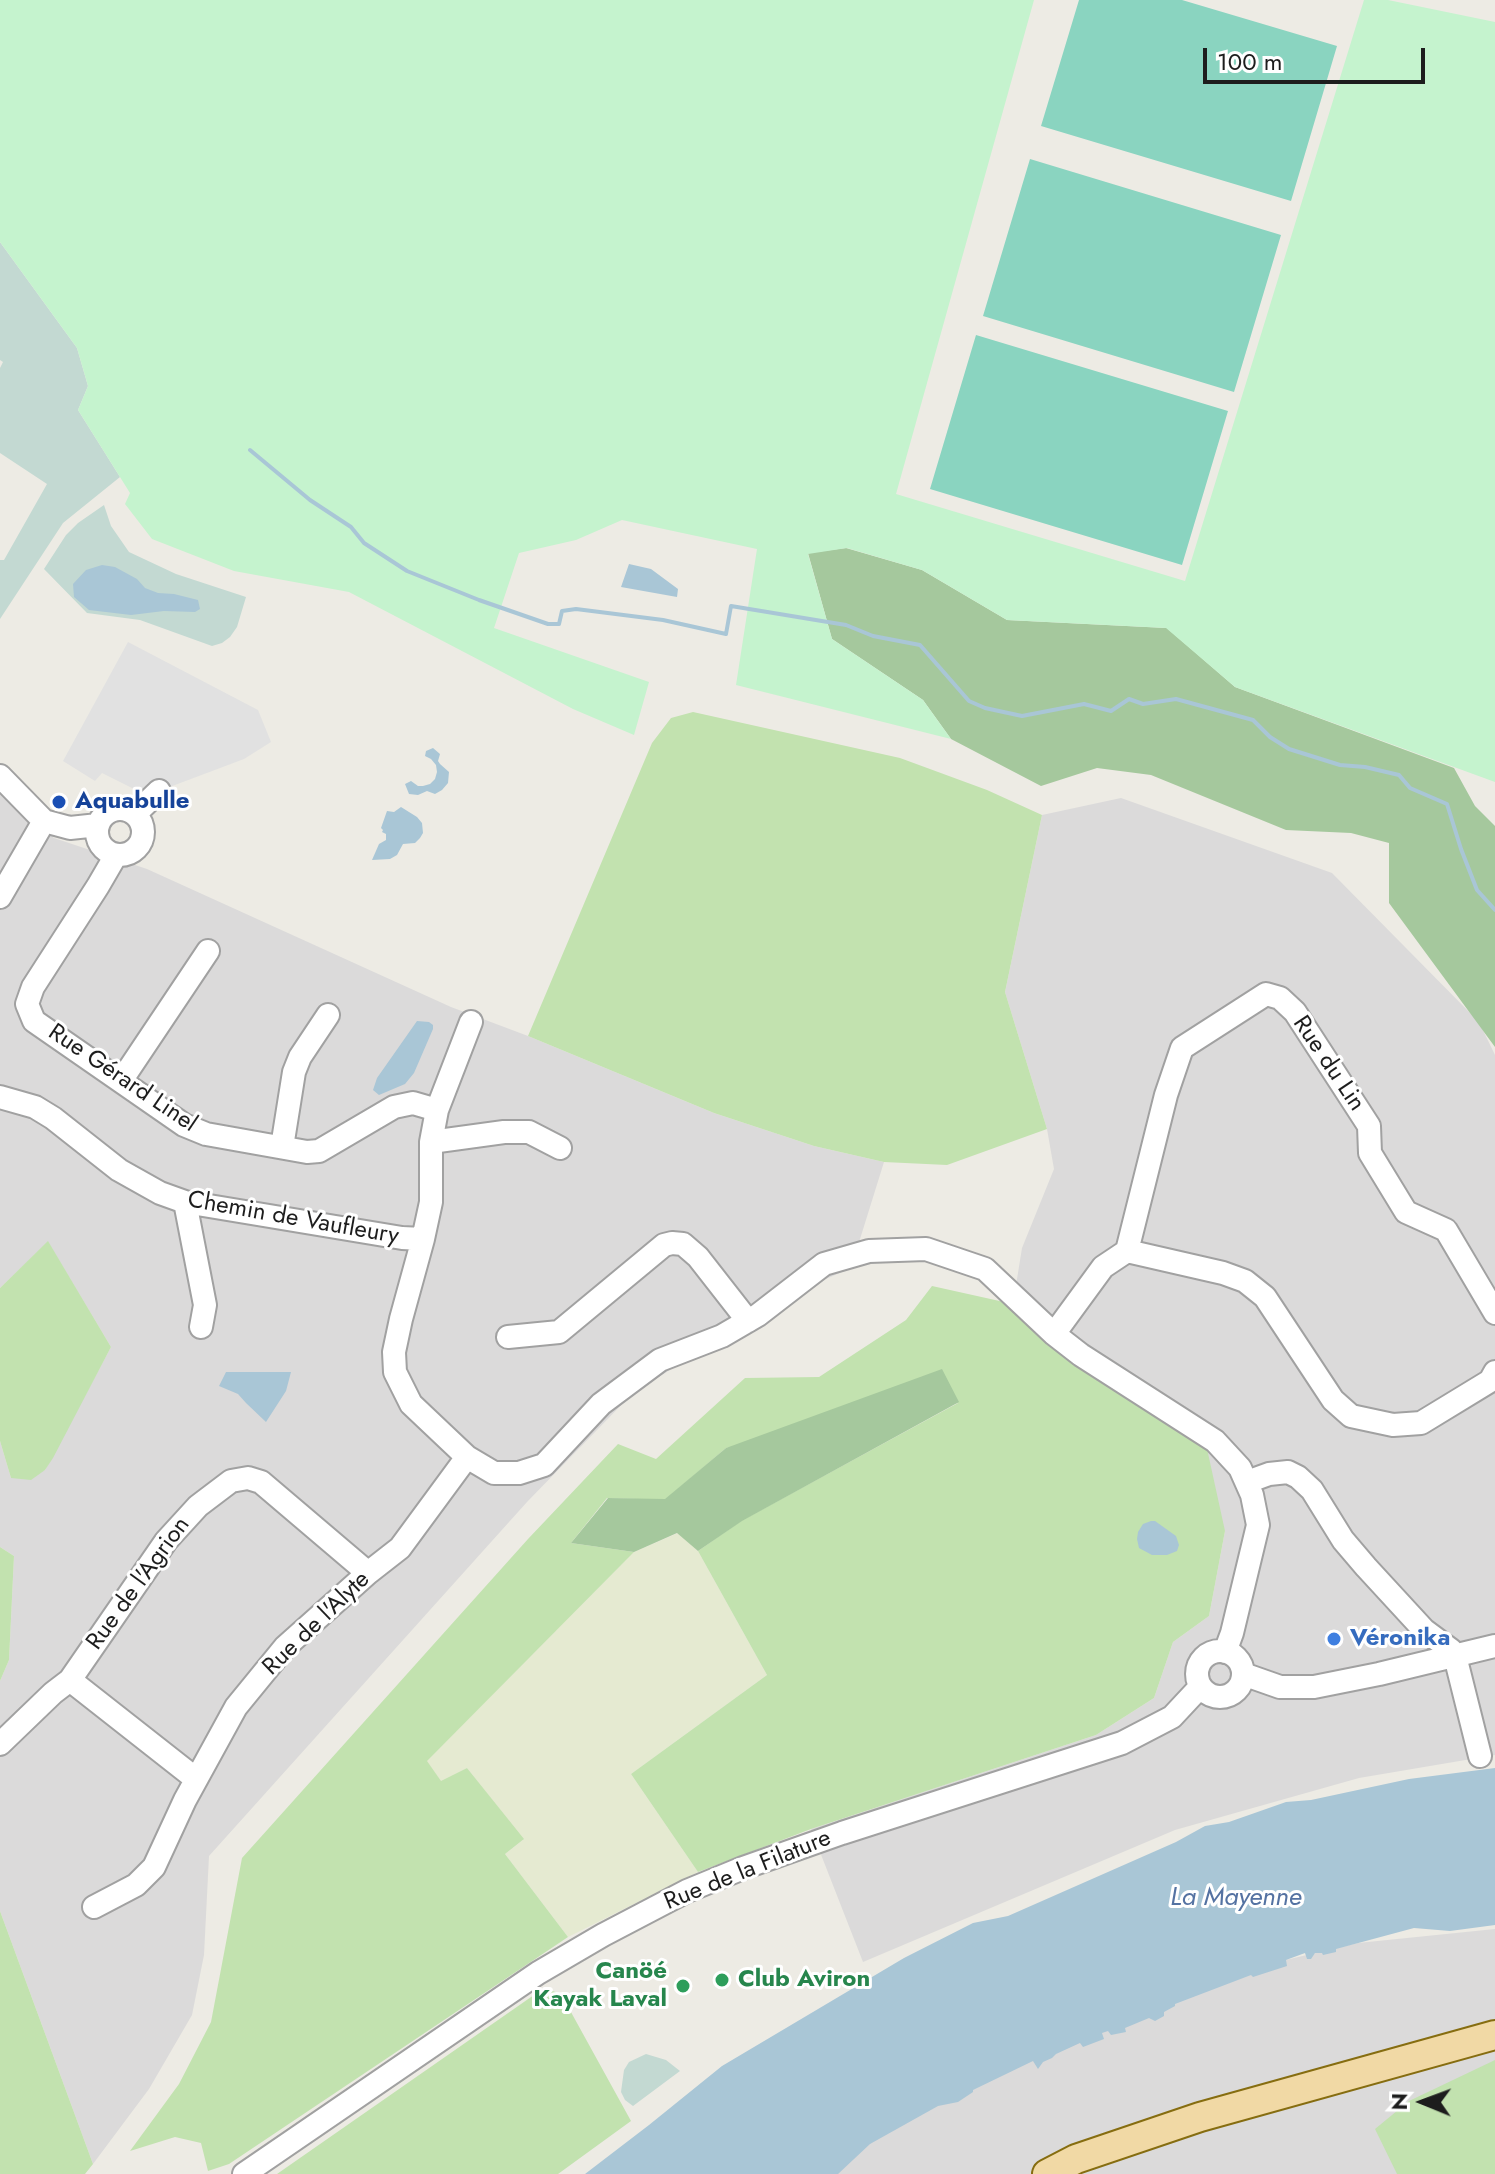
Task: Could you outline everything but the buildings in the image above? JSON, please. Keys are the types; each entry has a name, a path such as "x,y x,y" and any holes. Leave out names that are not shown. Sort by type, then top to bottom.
{"main road":[{"path":"1047,2174 1089,2154 1186,2121 1495,2035"}],"street":[{"path":"0,776 44,821 70,828 98,825"},
{"path":"135,814 159,791"},
{"path":"113,810 127,810 135,814 142,825 142,841 131,853 116,855 108,852 98,841 101,818 113,810"},
{"path":"0,897 44,821"},
{"name":"Rue Gérard Linel","path":"116,855 33,987 27,1004 34,1021 184,1125 200,1132 307,1152 319,1151 394,1107 413,1103 437,1110"},
{"path":"121,1081 208,951"},
{"name":"Rue du Lin","path":"1127,1251 1166,1095 1182,1048 1266,994 1280,998 1295,1012 1369,1126 1370,1153 1406,1212 1446,1230 1495,1313"},
{"path":"282,1147 294,1072 300,1057 328,1015"},
{"path":"471,1022 437,1110 431,1142 431,1202 394,1352 395,1372 411,1404 467,1457 494,1473 519,1473 544,1465 601,1404 660,1360 722,1336 748,1321 824,1264 869,1251 926,1249 985,1269 1081,1355 1215,1441 1230,1456 1247,1482 1258,1525 1225,1652"},
{"name":"Chemin de Vaufleury","path":"0,1097 35,1107 119,1170 160,1193 185,1202 423,1239"},
{"path":"431,1142 504,1132 529,1132 560,1148"},
{"path":"185,1202 205,1305 201,1327"},
{"path":"508,1337 559,1332 664,1245 672,1243 683,1244 698,1257 748,1321"},
{"path":"1054,1334 1103,1267 1127,1251 1245,1281 1265,1297 1333,1400 1351,1416 1393,1425 1421,1423 1493,1379"},
{"name":"Rue de l'Alyte","path":"94,1907 136,1885 154,1867 196,1779 236,1707 285,1647 400,1548 467,1457"},
{"path":"1247,1482 1269,1474 1288,1472 1298,1477 1312,1490 1343,1540 1366,1567 1424,1630 1451,1650 1480,1756"},
{"name":"Rue de l'Agrion","path":"0,1744 70,1680 166,1541 198,1506 231,1481 248,1478 261,1482 368,1573"},
{"path":"1243,1674 1280,1687 1314,1687 1495,1646"},
{"path":"1225,1652 1238,1660 1243,1674 1235,1692 1223,1697 1210,1695 1197,1680 1199,1664 1210,1654 1225,1652"},
{"path":"70,1680 196,1779"},
{"name":"Rue de la Filature","path":"244,2174 538,1973 687,1891 842,1833 1122,1743 1172,1717 1200,1687"}],"shaded area":[{"path":"0,242 77,348 88,386 78,410 120,477 63,523 0,619 0,560 4,560 47,484 0,453 0,368 3,362 0,360"},
{"path":"104,505 111,526 129,552 176,574 246,597 237,627 230,637 212,646 140,620 87,613 44,569 66,535"},
{"path":"128,642 258,710 271,742 244,759 159,791 136,790 102,773 95,781 63,761"},
{"path":"0,792 54,838 147,869 451,1007 714,1113 814,1146 884,1162 851,1268 826,1279 755,1330 684,1361 632,1394 527,1502 209,1856 204,1955 192,2015 149,2089 93,2164 0,1911 0,1681 9,1660 14,1556 0,1547 0,1441 11,1478 45,1470 111,1347 48,1242 0,1288"},
{"path":"1121,798 1332,873 1479,1022 1495,1055 1495,1755 1359,1778 1175,1830 863,1962 811,1829 1096,1735 1154,1698 1173,1642 1209,1616 1225,1531 1013,1304 1022,1248 1054,1169 1047,1129 1005,992 1042,815"},
{"path":"1495,1929 1495,2174 809,2174 955,2088 1230,1973 1358,1943"},
{"path":"646,2054 666,2060 680,2071 633,2106 621,2092 624,2070 629,2062"}],"green space":[{"path":"0,0 1034,0 896,494 1185,581 1364,0 1388,0 1495,22 1495,782 1235,687 1166,628 1007,620 922,570 847,548 808,554 832,639 923,700 951,739 736,685 757,549 622,520 576,540 519,553 494,628 649,682 634,735 573,709 349,592 234,571 152,539 125,504 130,493 78,410 88,386 77,348 0,242"},
{"path":"1079,0 1182,0 1337,46 1291,201 1041,126"},
{"path":"1030,159 1281,235 1234,392 983,316"},
{"path":"976,335 1228,411 1182,565 930,489"},
{"path":"846,548 922,570 1007,620 1167,628 1235,687 1454,768 1475,806 1495,826 1495,1047 1389,903 1389,843 1351,833 1286,830 1151,775 1097,768 1041,786 951,739 923,700 832,639 808,553"},
{"path":"693,712 900,758 987,790 1042,815 1005,992 1047,1129 947,1165 884,1162 814,1146 714,1113 528,1036 652,743 671,718"},
{"path":"48,1241 111,1347 45,1470 31,1480 11,1478 0,1441 0,1288"},
{"path":"932,1286 1013,1304 1206,1444 1225,1531 1209,1616 1173,1642 1154,1698 1096,1735 811,1829 698,1872 631,1774 767,1675 698,1551 741,1521 958,1403 726,1448 665,1500 607,1498 571,1543 634,1552 427,1761 441,1781 467,1768 524,1839 505,1854 568,1937 229,2164 208,2171 201,2143 175,2137 130,2151 179,2084 211,2022 242,1858 528,1539 618,1444 656,1459 745,1378 819,1377 906,1320"},
{"path":"942,1369 959,1402 742,1521 698,1551 677,1533 634,1552 571,1543 608,1498 665,1499 726,1448"},
{"path":"678,1533 698,1551 767,1675 631,1774 698,1872 568,1937 505,1854 523,1840 467,1768 441,1782 426,1761 634,1552"},
{"path":"0,1547 14,1556 9,1660 0,1681"},
{"path":"0,1911 93,2164 85,2174 0,2174"},
{"path":"544,1988 561,1994 631,2121 558,2174 277,2174"},
{"path":"1495,2060 1495,2174 1397,2174 1375,2129 1409,2101"}],"water":[{"path":"629,564 651,569 678,589 677,597 621,587"},
{"path":"102,565 115,567 137,579 145,588 158,593 198,600 200,609 195,612 164,611 131,615 89,610 74,597 73,584 86,570"},
{"path":"433,748 440,754 440,764 449,772 448,783 435,794 427,791 418,795 409,794 405,784 411,781 423,786 435,779 436,765 425,756 426,751"},
{"path":"401,807 417,817 422,823 423,833 415,843 403,844 397,855 390,859 372,860 379,844 386,840 381,828 387,811 394,812"},
{"path":"417,1021 429,1022 433,1029 414,1073 405,1084 379,1095 373,1090 377,1078"},
{"path":"226,1372 291,1372 286,1391 266,1422 238,1394 219,1386"},
{"path":"1151,1521 1176,1536 1177,1551 1152,1555 1139,1548 1138,1532 1143,1524"},
{"name":"La Mayenne","path":"1495,1768 1495,1925 1450,1931 1414,1928 1336,1949 1336,1952 1315,1953 1311,1959 1307,1959 1305,1953 1286,1960 1287,1966 1253,1977 1251,1975 1175,2004 1164,2012 1164,2016 1155,2021 1149,2018 1125,2028 1126,2032 1102,2033 1104,2039 1083,2047 1080,2043 1043,2062 1038,2069 1033,2061 973,2090 958,2102 938,2106 870,2144 838,2174 585,2174 722,2066 904,1958 973,1923 1008,1916 1176,1842 1205,1826 1229,1822 1286,1802 1311,1800 1409,1779"}],"waterway":[{"path":"250,450 310,500 351,527 364,543 407,571 548,624 559,624 562,611 576,609 663,620 726,634 731,606 846,625 873,636 920,645 969,701 985,708 1022,716 1084,704 1111,711 1129,699 1143,704 1176,699 1253,720 1270,737 1289,749 1340,765 1399,775 1410,788 1447,804 1477,890 1495,910"}],"place":[{"name":"Aquabulle","path":"59,802"},
{"name":"Véronika","path":"1334,1639"},
{"name":"Club Aviron","path":"722,1980"},
{"name":"Canöé Kayak Laval","path":"683,1986"}]}
